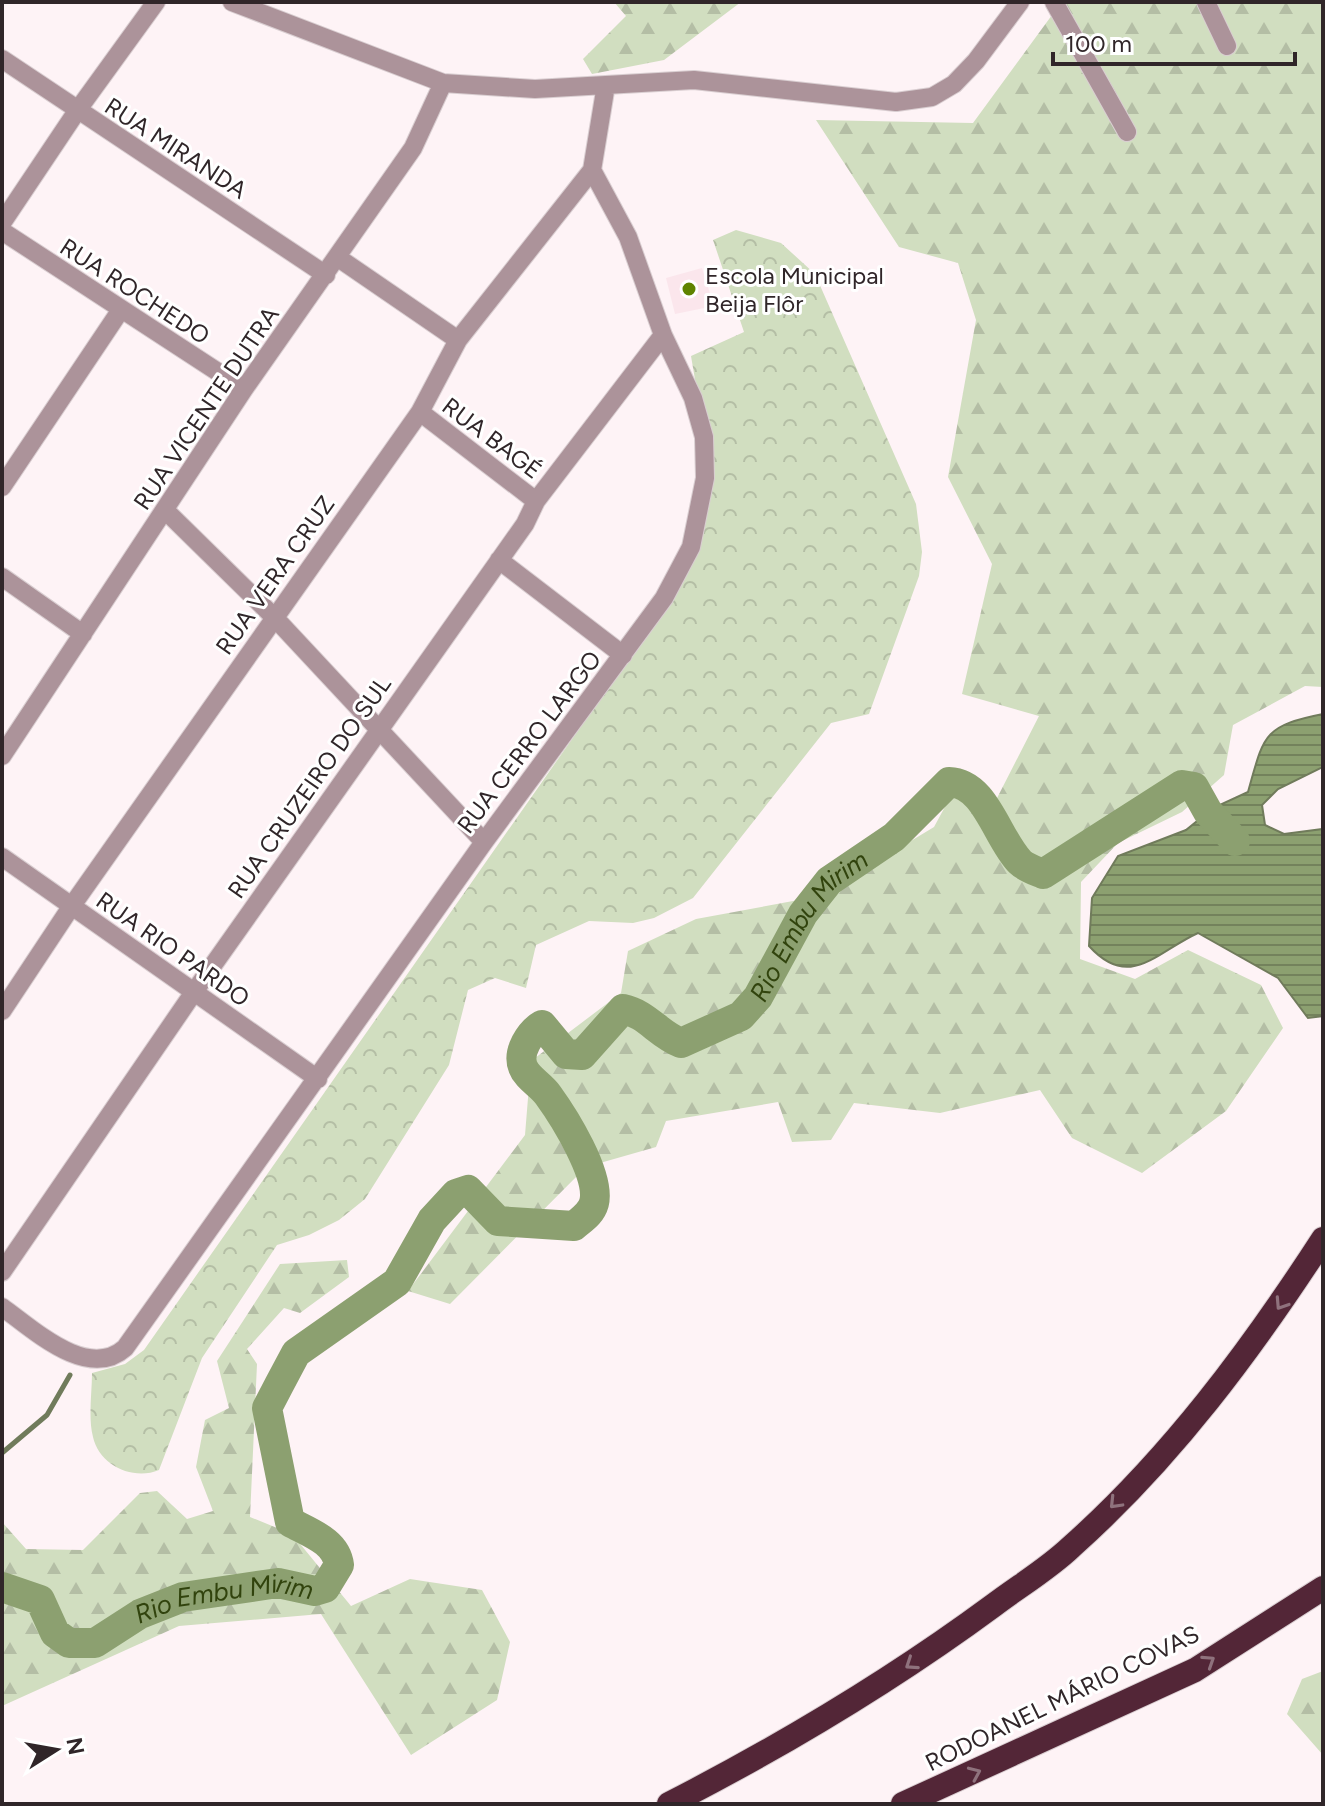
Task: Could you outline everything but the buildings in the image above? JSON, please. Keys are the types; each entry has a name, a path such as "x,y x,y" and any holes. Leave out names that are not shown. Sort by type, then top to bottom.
{"highway":[{"path":"669,1804 841,1710 960,1630 1071,1548 1178,1439 1264,1329 1323,1239"},
{"name":"RODOANEL MÁRIO COVAS","path":"903,1804 1195,1670 1323,1588"}],"street":[{"path":"2,223 77,111 156,2"},
{"path":"232,2 443,83 535,89 694,80 867,100 915,101 946,90 966,73 1020,2"},
{"path":"1054,2 1127,132"},
{"path":"1206,2 1227,46"},
{"name":"RUA MIRANDA","path":"2,59 326,275"},
{"name":"RUA VICENTE DUTRA","path":"2,756 244,389 413,148 443,83"},
{"path":"592,170 606,85"},
{"name":"RUA CERRO LARGO","path":"2,1307 77,1355 100,1361 114,1358 143,1327 484,842 623,655 683,566 697,530 705,478 704,437 693,398 663,335 628,237 592,170"},
{"name":"RUA VERA CRUZ","path":"2,1011 71,907 420,412 458,340 592,170"},
{"name":"RUA ROCHEDO","path":"2,231 120,311 244,389"},
{"path":"337,257 458,340"},
{"path":"2,487 120,311"},
{"name":"RUA CRUZEIRO DO SUL","path":"2,1272 194,992 525,524 536,501 663,335"},
{"name":"RUA BAGÉ","path":"420,412 536,501"},
{"path":"166,511 274,617 484,842"},
{"path":"499,560 623,655"},
{"path":"2,577 83,634"},
{"name":"RUA RIO PARDO","path":"2,857 318,1079"}],"shaded area":[{"name":"Escola Municipal Beija Flôr","path":"702,268 714,306 675,314 666,278"},
{"path":"1323,714 1323,767 1278,789 1262,805 1265,825 1284,834 1323,829 1323,1016 1308,1018 1278,978 1198,933 1143,964 1130,967 1117,966 1089,946 1092,898 1118,856 1186,830 1213,808 1248,792 1258,757 1269,736 1288,723"}],"green space":[{"path":"614,2 741,2 664,60 592,74 583,59 626,16"},
{"path":"1068,2 1323,2 1323,687 1305,686 1233,725 1224,775 1182,812 1118,843 1081,882 1080,959 1135,979 1188,950 1261,985 1283,1028 1226,1111 1142,1173 1072,1138 1040,1090 940,1113 854,1103 831,1140 792,1142 778,1102 666,1121 656,1147 586,1167 450,1304 408,1291 525,1135 531,1061 621,993 628,951 696,919 820,896 934,827 953,792 995,802 1039,716 962,694 992,564 948,477 976,320 958,263 899,247 816,120 973,123 1052,15"},
{"path":"736,230 781,243 815,274 916,504 922,552 919,576 869,714 831,723 693,898 654,918 633,923 589,921 536,945 526,988 495,978 468,990 449,1065 365,1199 339,1220 309,1235 277,1245 202,1358 159,1470 139,1473 118,1468 102,1456 93,1437 90,1414 92,1373 125,1364 144,1350 687,575 698,545 707,492 705,441 691,356 744,332 713,240"},
{"path":"347,1260 349,1277 300,1313 284,1308 247,1349 257,1364 250,1517 292,1534 351,1606 410,1579 482,1590 510,1642 497,1700 411,1755 321,1614 179,1626 2,1706 2,1522 26,1549 83,1550 140,1493 157,1491 187,1519 213,1511 196,1467 205,1420 229,1408 217,1361 280,1264"},
{"path":"1323,1671 1323,1755 1287,1714 1302,1679"}],"waterway":[{"name":"Rio Embu Mirim","path":"2,1587 40,1600 55,1633 69,1643 95,1643 140,1614 183,1597 278,1583 315,1591 325,1588 339,1565 337,1557 321,1539 290,1522 267,1408 296,1353 397,1282 432,1220 456,1194 468,1190 498,1221 574,1226 591,1210 595,1192 580,1147 548,1095 523,1067 522,1055 526,1043 542,1025 566,1054 582,1055 623,1009 639,1015 681,1043 741,1016 758,997 803,914 829,881 894,837 949,782 962,785 972,792 982,802 1020,862 1043,874 1182,785 1194,787 1208,812 1235,841"},
{"path":"2,1453 47,1415 70,1375"}],"place":[{"name":"Escola Municipal Beija Flôr","path":"689,289"}]}
